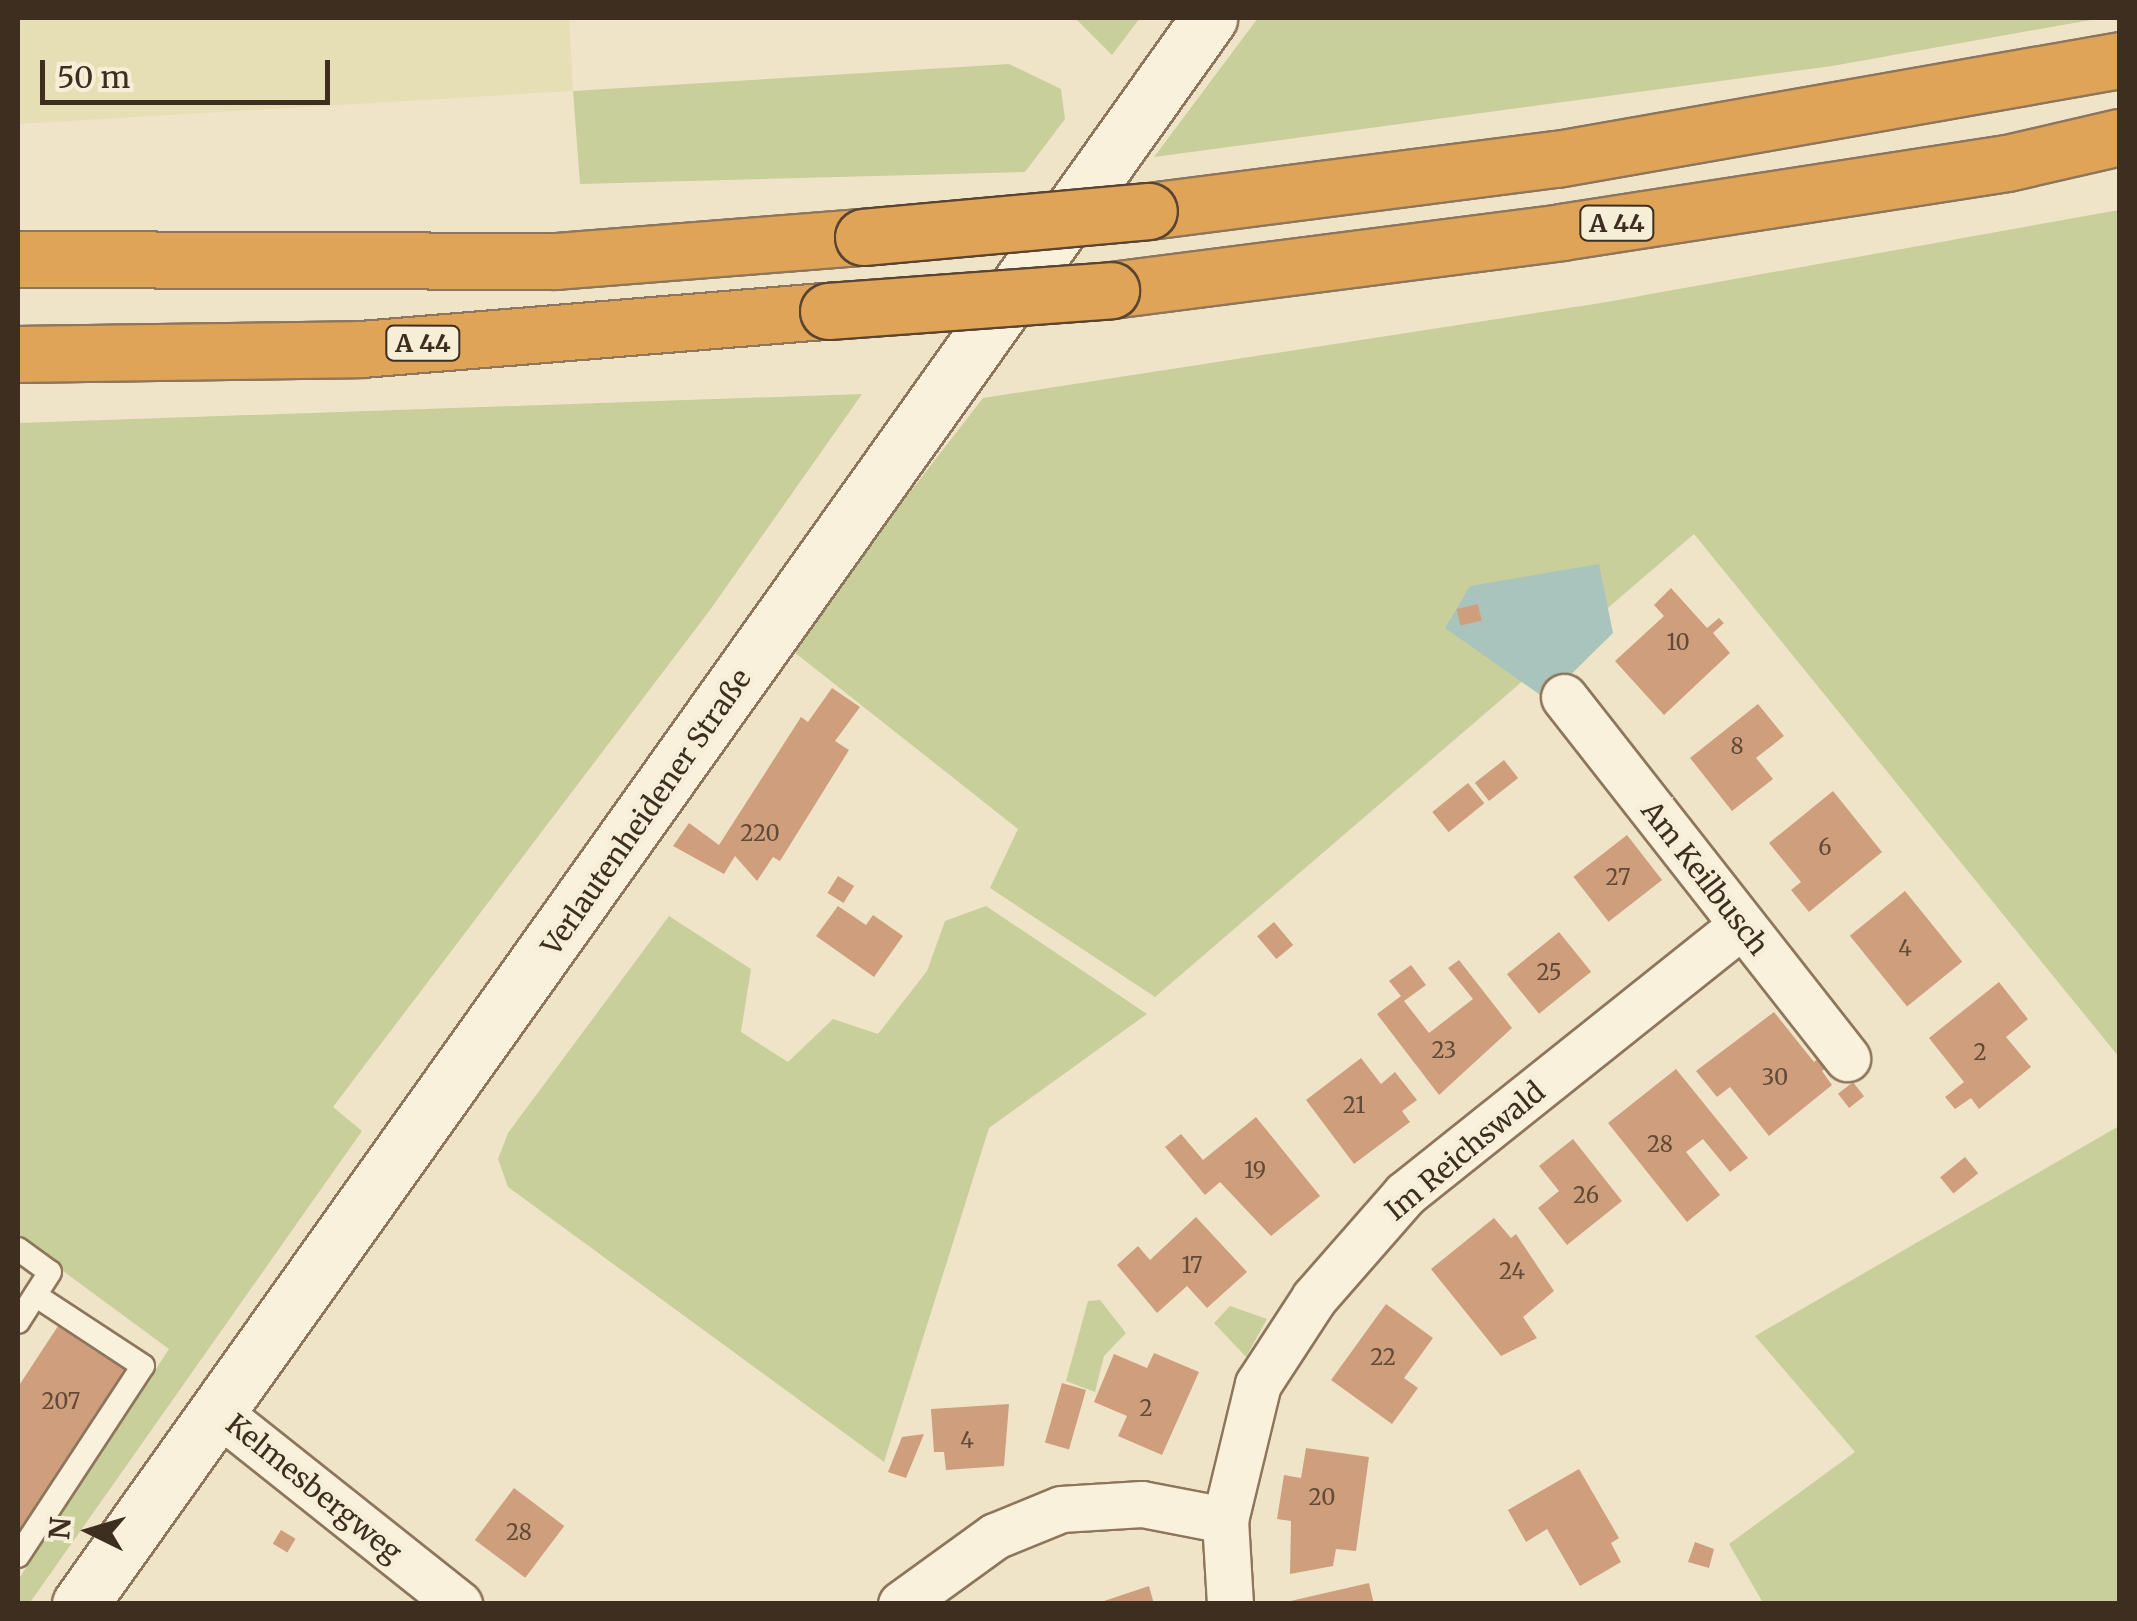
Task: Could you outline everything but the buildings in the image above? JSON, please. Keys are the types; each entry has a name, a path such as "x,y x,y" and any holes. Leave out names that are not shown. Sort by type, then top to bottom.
{"highway":[{"path":"18,260 556,261 1149,211 1557,159 2120,60"},
{"name":"A 44","path":"18,354 360,348 1111,290 1560,232 2120,138"}],"main road":[{"name":"Verlautenheidener Straße","path":"80,1604 1209,18"}],"street":[{"name":"Am Keilbusch","path":"1564,696 1848,1058"},
{"name":"Im Reichswald","path":"1230,1604 1225,1520 1258,1384 1340,1268 1405,1194 1742,925"},
{"name":"Kelmesbergweg","path":"216,1410 459,1604"},
{"path":"901,1604 995,1536 1061,1508 1142,1504 1225,1520"}],"lane":[{"path":"18,1249 50,1272 18,1322"},
{"path":"18,1556 143,1366 35,1295"}],"shaded area":[{"path":"18,18 569,18 573,91 18,124"}],"green space":[{"path":"1075,18 1140,18 1112,55"},
{"path":"1258,18 2102,18 1832,66 1154,157"},
{"path":"1009,64 1061,89 1065,119 1025,172 580,184 573,91"},
{"path":"2119,210 2119,1057 1694,534 1155,997 990,888 1018,829 789,648 983,398 1601,303"},
{"path":"862,394 710,610 333,1107 362,1131 29,1604 18,1603 18,1580 169,1349 18,1238 18,423"},
{"path":"986,906 1147,1014 989,1128 884,1462 508,1187 498,1159 508,1133 669,916 751,969 741,1032 788,1062 833,1019 878,1034 927,971 945,921"},
{"path":"2119,1126 2119,1603 1763,1603 1729,1544 1855,1452 1755,1336"},
{"path":"1100,1300 1126,1333 1104,1356 1095,1392 1066,1381 1088,1301"},
{"path":"1230,1306 1267,1319 1246,1357 1214,1323"}],"water":[{"path":"1599,564 1613,633 1546,699 1445,628 1470,586"}]}
